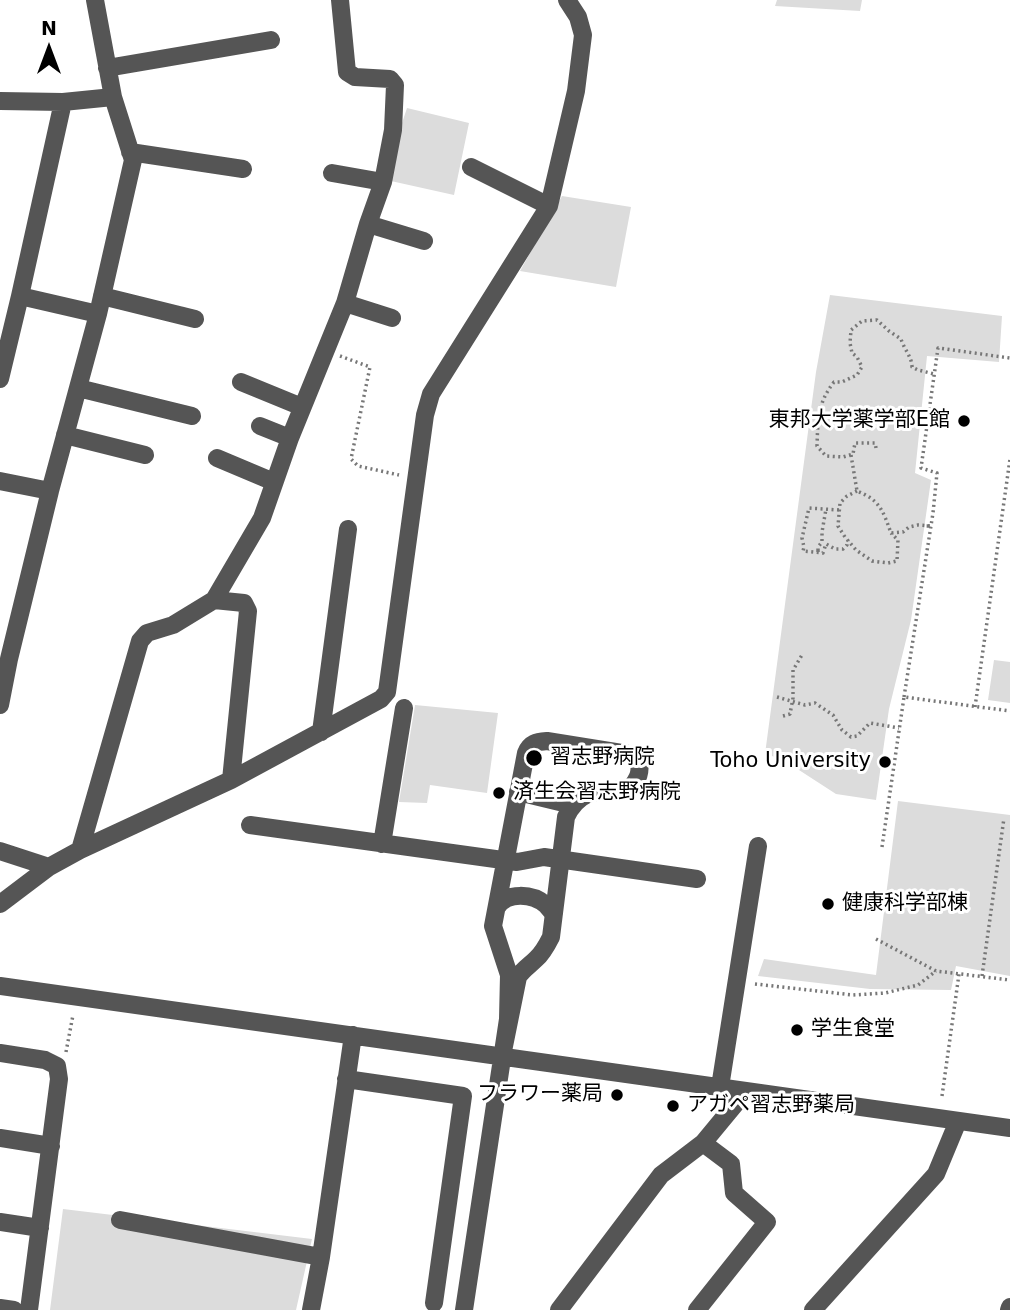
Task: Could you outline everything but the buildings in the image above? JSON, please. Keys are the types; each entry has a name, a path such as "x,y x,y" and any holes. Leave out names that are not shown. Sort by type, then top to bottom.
{"street":[{"path":"0,705 5,657 100,305 133,160 113,97 96,0"},
{"path":"80,850 140,640 147,633 173,625 214,600 262,518 290,438 345,303 383,182 393,130 395,85 390,79 355,77 347,72 340,0"},
{"path":"0,904 49,867 80,850 231,780 321,733 381,699 387,692 425,415 431,394 549,206 576,92 583,35 578,17 567,0"},
{"path":"107,68 271,40"},
{"path":"0,101 62,102 113,97"},
{"path":"0,379 62,102"},
{"path":"130,152 243,169"},
{"path":"471,167 549,206"},
{"path":"332,173 383,182"},
{"path":"368,224 424,241"},
{"path":"20,296 195,319"},
{"path":"345,303 392,318"},
{"path":"241,382 302,407"},
{"path":"78,388 192,416"},
{"path":"260,426 290,438"},
{"path":"65,435 145,455"},
{"path":"217,458 274,482"},
{"path":"0,481 50,491"},
{"path":"321,733 348,529"},
{"path":"214,600 244,603 248,611 231,780"},
{"path":"382,844 404,708"},
{"path":"464,1310 502,1056 508,1019 509,975 493,926 526,753 530,745 547,741 628,754 638,759 641,767 638,779 630,789 594,791 572,805 566,817 551,937 544,951 518,977 502,1056"},
{"path":"518,792 572,805"},
{"path":"250,825 517,862 537,858 560,859 697,879"},
{"path":"720,1087 758,846"},
{"path":"0,851 49,867"},
{"path":"497,907 502,900 520,896 531,897 546,905 554,914"},
{"path":"0,986 1010,1128"},
{"path":"311,1310 352,1035"},
{"path":"0,1054 45,1060 57,1066 59,1079 29,1310"},
{"path":"346,1079 463,1096 434,1303"},
{"path":"559,1310 662,1175 703,1143 746,1091"},
{"path":"813,1310 936,1174 958,1121"},
{"path":"0,1138 51,1146"},
{"path":"697,1310 766,1222 734,1193 731,1164 703,1143"},
{"path":"120,1220 321,1257"},
{"path":"0,1222 40,1228"},
{"path":"0,1308 14,1310"}],"path":[{"path":"851,455 826,456 817,446 818,414 825,394 834,382 842,382 858,375 862,367 852,353 850,330 862,321 877,320 901,339 903,348 912,360 912,367 934,374"},
{"path":"882,847 937,473 921,468 938,348 1010,358"},
{"path":"325,350 370,367 351,460 358,466 416,479"},
{"path":"857,491 851,455 855,443 875,443 876,447"},
{"path":"975,707 1010,458"},
{"path":"857,491 873,498 886,517 891,534 898,540 897,561 872,561 862,555 838,526 840,503 857,491"},
{"path":"839,510 809,508 802,538 803,551 823,553 826,544 835,549 843,549 848,540"},
{"path":"818,552 822,542 826,509"},
{"path":"891,534 918,525 931,526"},
{"path":"783,716 790,714 793,670 802,655"},
{"path":"777,696 804,705 815,703 833,715 842,730 851,737 857,736 870,723 899,728"},
{"path":"904,697 1010,711"},
{"path":"982,976 1004,818"},
{"path":"876,939 936,971 1010,980"},
{"path":"750,984 853,995 885,993 918,985 936,971"},
{"path":"942,1096 959,974"},
{"path":"57,1066 66,1053 74,995"}],"shaded area":[{"path":"777,0 862,0 860,11 775,6"},
{"path":"407,108 469,123 454,195 391,181 400,129"},
{"path":"562,196 631,207 616,287 520,271"},
{"path":"830,295 1002,316 999,362 927,356 915,473 931,480 911,620 889,709 876,800 836,794 782,759 765,754 816,372"},
{"path":"994,660 1010,662 1010,703 988,700"},
{"path":"415,705 498,713 487,793 430,785 427,803 399,802"},
{"path":"898,801 1010,815 1010,976 956,966 951,990 870,989 758,976 764,959 876,975"},
{"path":"63,1209 312,1239 296,1310 50,1310"}],"place":[{"name":"東邦大学薬学部E館","path":"964,421"},
{"name":"習志野病院","path":"534,758"},
{"name":"Toho University","path":"885,762"},
{"name":"済生会習志野病院","path":"499,793"},
{"name":"健康科学部棟","path":"828,904"},
{"name":"学生食堂","path":"797,1030"},
{"name":"フラワー薬局","path":"617,1095"},
{"name":"アガペ習志野薬局","path":"673,1106"}]}
